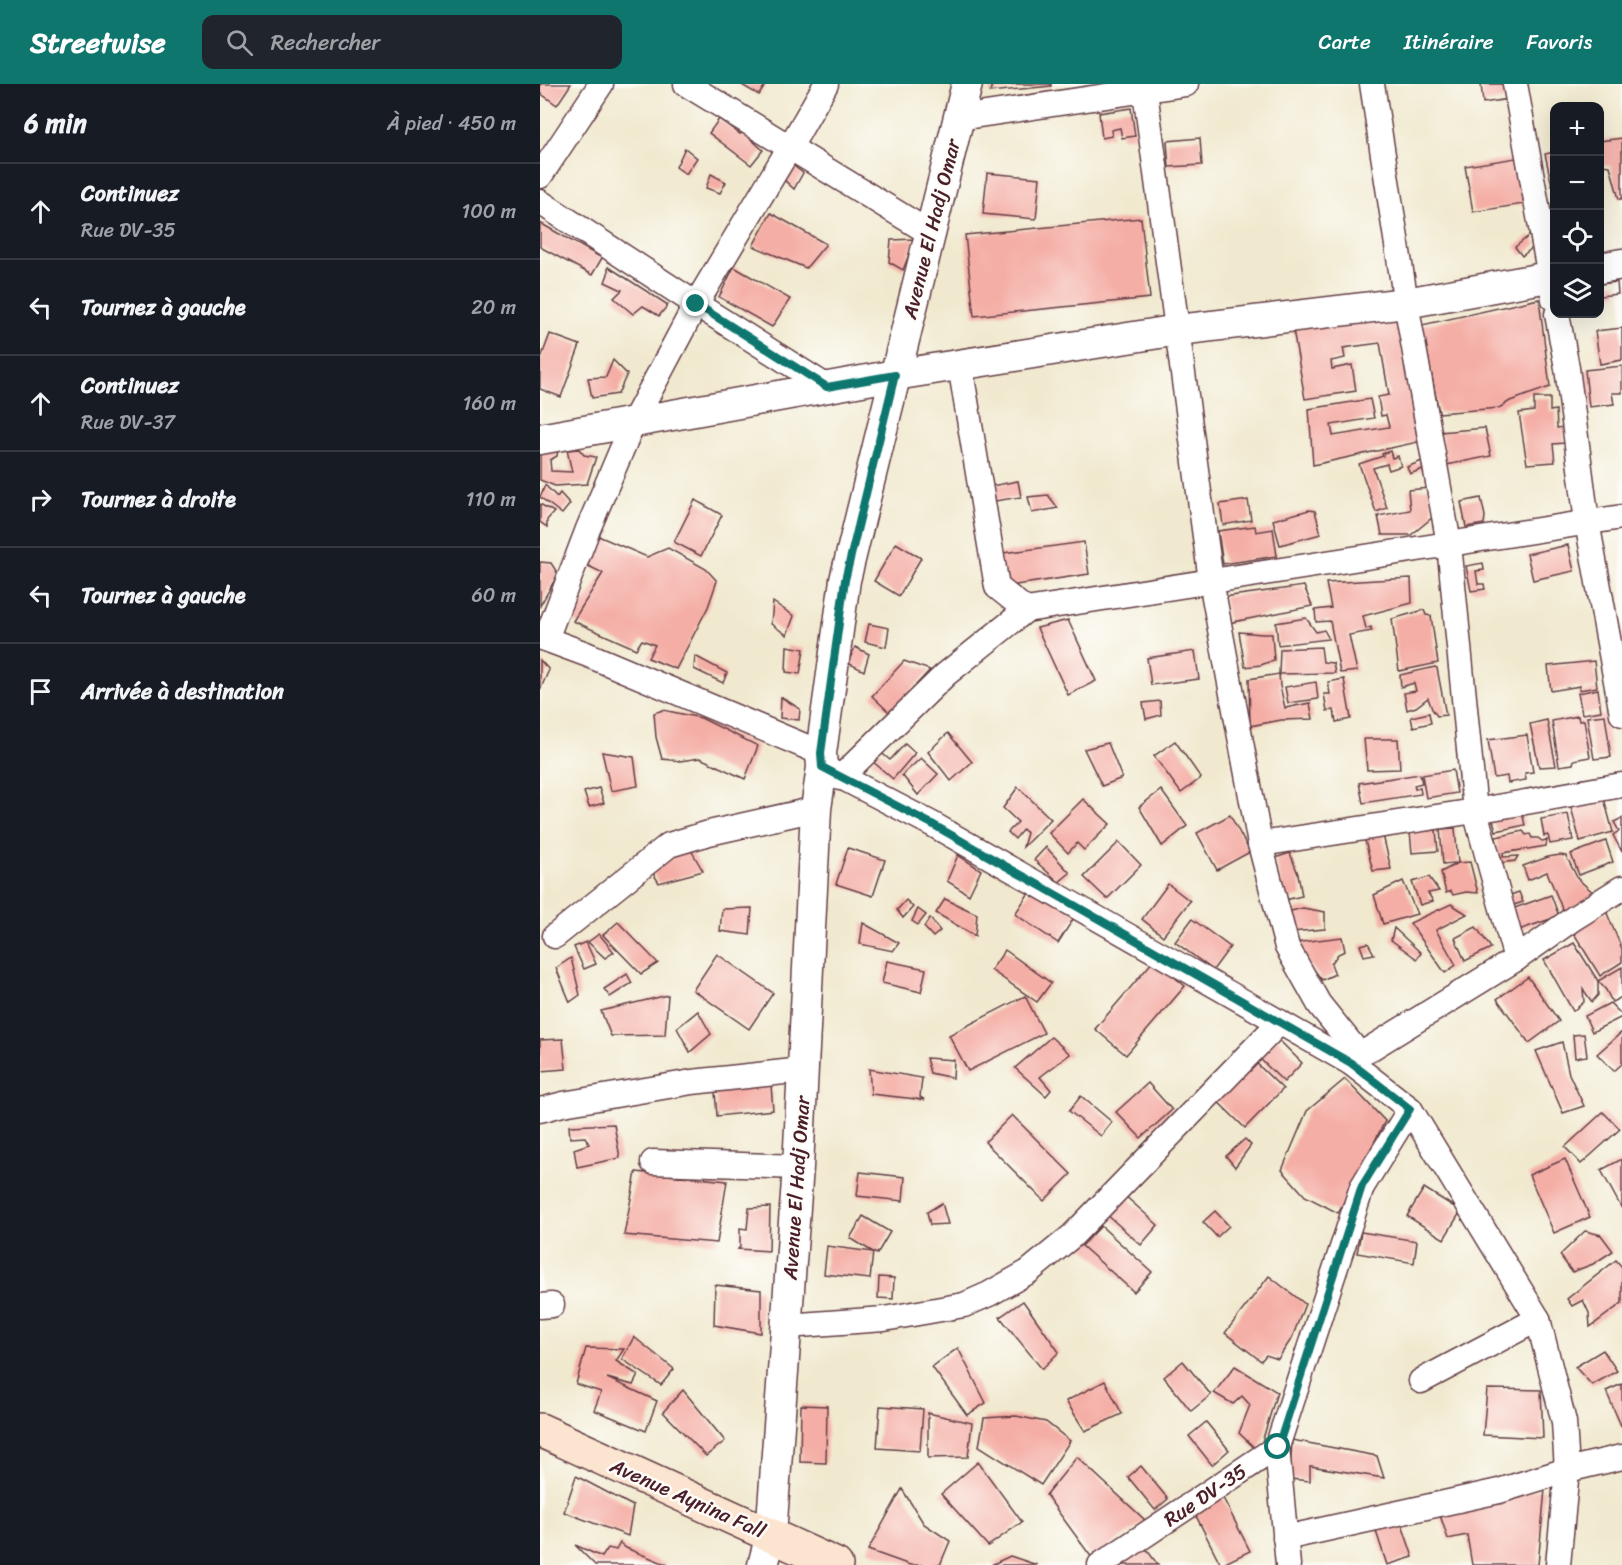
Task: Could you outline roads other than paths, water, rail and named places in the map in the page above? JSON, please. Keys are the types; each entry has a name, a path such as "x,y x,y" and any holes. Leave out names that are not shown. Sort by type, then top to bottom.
{"main road":[{"name":"Avenue Aynina Fall","path":"540,1430 767,1550 836,1565"}],"street":[{"path":"540,176 601,84"},
{"path":"686,84 930,233"},
{"path":"826,84 696,304 633,423 543,638 586,654 828,766 1280,1022 1356,1059"},
{"name":"Avenue El Hadj Omar","path":"767,1550 798,1167 816,809 828,766 845,580 967,84"},
{"path":"959,118 1145,87 1186,84"},
{"path":"1372,84 1406,303 1449,544 1475,811 1516,959"},
{"path":"1515,84 1550,268"},
{"path":"1145,87 1210,581 1260,844 1287,947 1319,1004 1356,1059 1410,1109 1538,1319 1564,1422 1568,1470 1558,1565"},
{"path":"540,202 827,387"},
{"path":"1604,267 1622,264"},
{"path":"540,439 895,375 1178,330 1550,284"},
{"path":"1558,318 1568,368 1587,522 1622,714"},
{"path":"960,364 997,587 1026,610"},
{"path":"828,766 1026,610 1622,517"},
{"path":"1260,844 1475,811 1622,785"},
{"path":"555,936 669,845 708,833 816,809"},
{"path":"1356,1059 1516,959 1622,888"},
{"path":"786,1326 884,1319 964,1305 1028,1272 1072,1236 1280,1022"},
{"path":"540,1110 692,1082 803,1070"},
{"path":"1288,1565 1278,1447 1362,1186 1410,1109"},
{"path":"653,1162 798,1167"},
{"path":"1421,1381 1538,1319"},
{"name":"Rue DV-35","path":"1100,1565 1278,1447"},
{"path":"1285,1538 1499,1491 1568,1470 1622,1457"}]}
